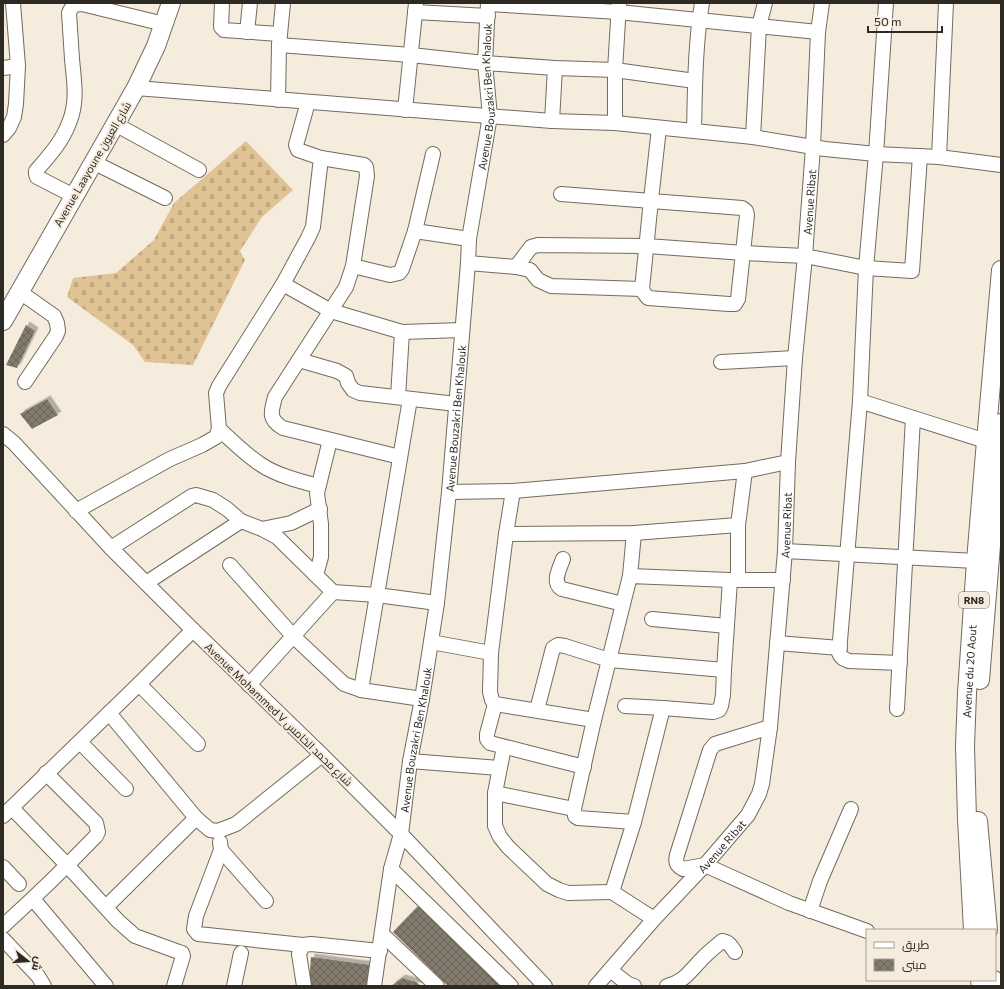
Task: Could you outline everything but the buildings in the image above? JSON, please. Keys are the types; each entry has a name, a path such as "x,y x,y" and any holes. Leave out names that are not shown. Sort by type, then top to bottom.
{"main road":[{"name":"Avenue Laayoune شارع العيون","path":"3,321 136,88 156,46 171,3"},
{"name":"Avenue du 20 Aout","path":"973,929 965,746 967,693 976,561 1001,270"},
{"name":"Avenue du 20 Aout","path":"988,929 978,823 976,736 998,502 1001,423"}],"street":[{"path":"3,135 9,128 14,117 16,104 18,66 14,3"},
{"path":"222,3 221,27 224,30 247,32 279,40 411,56 485,63 555,68 615,70 695,82"},
{"path":"247,32 250,3"},
{"path":"278,100 279,40 283,3"},
{"path":"694,132 695,82 699,20 702,3"},
{"path":"753,137 759,26 764,3"},
{"name":"Avenue Ribat","path":"596,986 748,815 759,794 762,784 770,726 785,551 788,462 795,358 805,256 813,147 818,32 822,3"},
{"path":"886,3 876,154 866,268 860,401 839,653 841,657 850,661 900,663"},
{"path":"938,157 946,3"},
{"path":"74,196 37,177 36,174 36,171 64,135 74,109 75,98 69,13 71,5 82,4 164,24"},
{"path":"405,110 416,7 619,8 699,20 818,32"},
{"name":"Avenue Bouzakri Ben Khalouk","path":"374,986 391,869 401,834 410,761 422,699 437,603 449,492 469,238 490,116 485,63 488,7"},
{"path":"616,124 615,70 619,8"},
{"path":"3,68 18,66"},
{"path":"552,121 555,68"},
{"path":"136,88 405,110 552,121 616,124 753,137 813,147 876,154 938,157 1001,165"},
{"path":"308,102 296,144 298,150 322,158 364,165 366,167 367,176 353,266 346,287 275,397 272,417 274,422 284,428 400,457"},
{"path":"115,124 199,170"},
{"path":"561,194 651,200 742,208 748,215 738,299 735,304 648,298 644,293 642,288 647,246 651,200 659,128"},
{"path":"353,266 390,275 399,273 402,269 415,231 433,154"},
{"path":"516,266 531,247 538,245 647,246 805,256 866,268 912,271 920,156"},
{"path":"76,511 170,459 216,437 219,429 216,393 219,386 283,284 313,227 322,158"},
{"path":"93,162 165,198"},
{"path":"415,231 469,238"},
{"path":"468,263 516,266 530,270 538,280 551,286 642,288"},
{"path":"283,284 331,311 402,332 462,330"},
{"path":"20,292 54,316 58,331 25,382"},
{"path":"361,690 400,457 404,398 402,332"},
{"path":"721,362 795,358"},
{"path":"299,360 337,371 346,376 348,383 353,390 360,394 456,404"},
{"path":"860,401 986,441"},
{"path":"897,709 913,418"},
{"name":"Avenue Mohammed V شارع محمد الخامس","path":"3,425 8,438 111,548 401,834 545,986"},
{"path":"219,429 260,464 275,472 318,486"},
{"path":"316,575 321,557 321,524 317,493 330,440"},
{"path":"449,492 513,491 745,471 788,462"},
{"path":"625,706 713,712 719,710 723,695 727,626 734,580 738,525 745,471"},
{"path":"513,491 491,653 490,692 494,704 487,739 490,743 584,767"},
{"path":"111,548 192,496 196,495 213,500 241,521 262,529 277,537 333,592 377,595 437,603"},
{"path":"262,529 291,523 320,509"},
{"path":"146,583 241,521"},
{"path":"506,534 634,533 738,525"},
{"path":"634,533 630,576 594,720 574,808 575,816 578,818 634,822"},
{"path":"785,551 976,561"},
{"path":"563,559 557,579 557,584 559,587 623,604"},
{"path":"230,565 293,636 344,684 361,690 422,699"},
{"path":"630,576 734,580 782,580"},
{"path":"249,685 333,592"},
{"path":"652,619 727,626"},
{"path":"174,986 183,956 182,953 135,936 118,921 67,865 7,812 193,630"},
{"path":"431,642 491,653"},
{"path":"777,643 840,648"},
{"path":"537,710 553,648 558,645 609,660 724,670"},
{"path":"139,684 198,744"},
{"path":"494,704 594,720"},
{"path":"612,892 634,822 663,708"},
{"path":"109,713 196,818 210,830 218,832 236,824 322,755"},
{"path":"770,726 715,744 710,750 676,859 677,864 683,869 705,865 789,903 866,931"},
{"path":"80,742 126,789"},
{"path":"504,747 495,793 495,826 500,837 508,847 547,884 559,890 568,893 612,892 654,919"},
{"path":"410,761 499,768"},
{"path":"3,926 67,865 96,836 98,832 96,823 46,773"},
{"path":"495,793 574,808"},
{"path":"810,911 820,881 851,809"},
{"path":"106,907 196,818"},
{"path":"218,832 221,850 196,916 194,929 198,934 380,951"},
{"path":"221,850 266,901"},
{"path":"3,867 19,884"},
{"path":"391,869 511,986"},
{"path":"32,899 106,986"},
{"path":"382,934 437,986"},
{"path":"3,939 39,983"},
{"path":"667,986 675,984 685,978 701,960 722,941 730,944 734,952"},
{"path":"303,945 299,954 304,986"},
{"path":"234,986 241,953"},
{"path":"610,970 628,984 634,986"}],"green space":[{"path":"246,141 293,190 262,217 240,251 245,260 193,365 145,362 133,345 67,297 73,278 116,273 154,240 174,203"}]}
